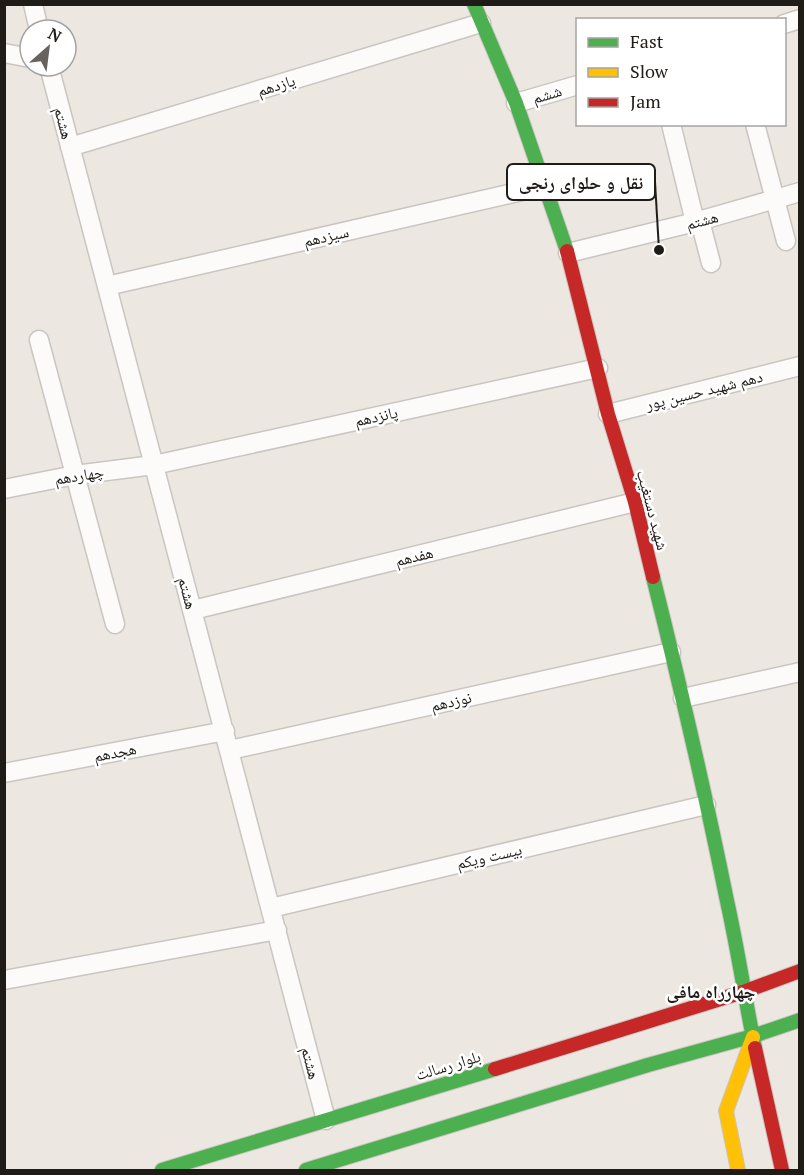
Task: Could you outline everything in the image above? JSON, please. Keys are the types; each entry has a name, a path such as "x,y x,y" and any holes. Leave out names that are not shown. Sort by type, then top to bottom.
{"main road":[{"name":"شهید دستغیب","path":"474,4 516,103 568,253 608,414 635,502 683,698 728,903 744,992 782,1170"},
{"name":"بلوار رسالت","path":"162,1170 744,992 800,971"},
{"path":"306,1170 800,1020"},
{"path":"738,1170 726,1111 753,1036"}],"street":[{"name":"یازدهم","path":"70,147 481,23"},
{"name":"هشتم","path":"52,78 326,1120"},
{"name":"ششم","path":"516,103 576,86"},
{"path":"671,126 711,263"},
{"path":"756,126 786,241"},
{"name":"سیزدهم","path":"107,286 544,186"},
{"name":"هشتم","path":"568,253 697,221 800,192"},
{"path":"39,340 115,624"},
{"name":"دهم شهید حسین پور","path":"608,414 800,366"},
{"name":"پانزدهم","path":"154,465 598,368"},
{"name":"چهاردهم","path":"4,489 75,475 154,465"},
{"name":"هفدهم","path":"193,610 635,502"},
{"name":"نوزدهم","path":"230,750 671,652"},
{"path":"683,698 800,672"},
{"name":"هجدهم","path":"4,773 225,731"},
{"name":"بیست ویکم","path":"271,908 706,805"},
{"path":"4,980 277,930"}],"traffic: fast":[{"path":"474,4 516,103 567,251"},
{"path":"653,577 710,820 755,1048"},
{"path":"306,1170 800,1020"},
{"path":"162,1170 495,1069"}],"traffic: slow":[{"path":"738,1170 726,1111 753,1037"}],"traffic: jam":[{"path":"567,251 608,414 635,502 653,577"},
{"path":"495,1069 743,992 800,971"},
{"path":"755,1048 782,1170"}],"place":[{"name":"نقل و حلوای رنجی","path":"659,250"}],"district":[{"name":"چهارراه مافی","path":"711,991"}]}
